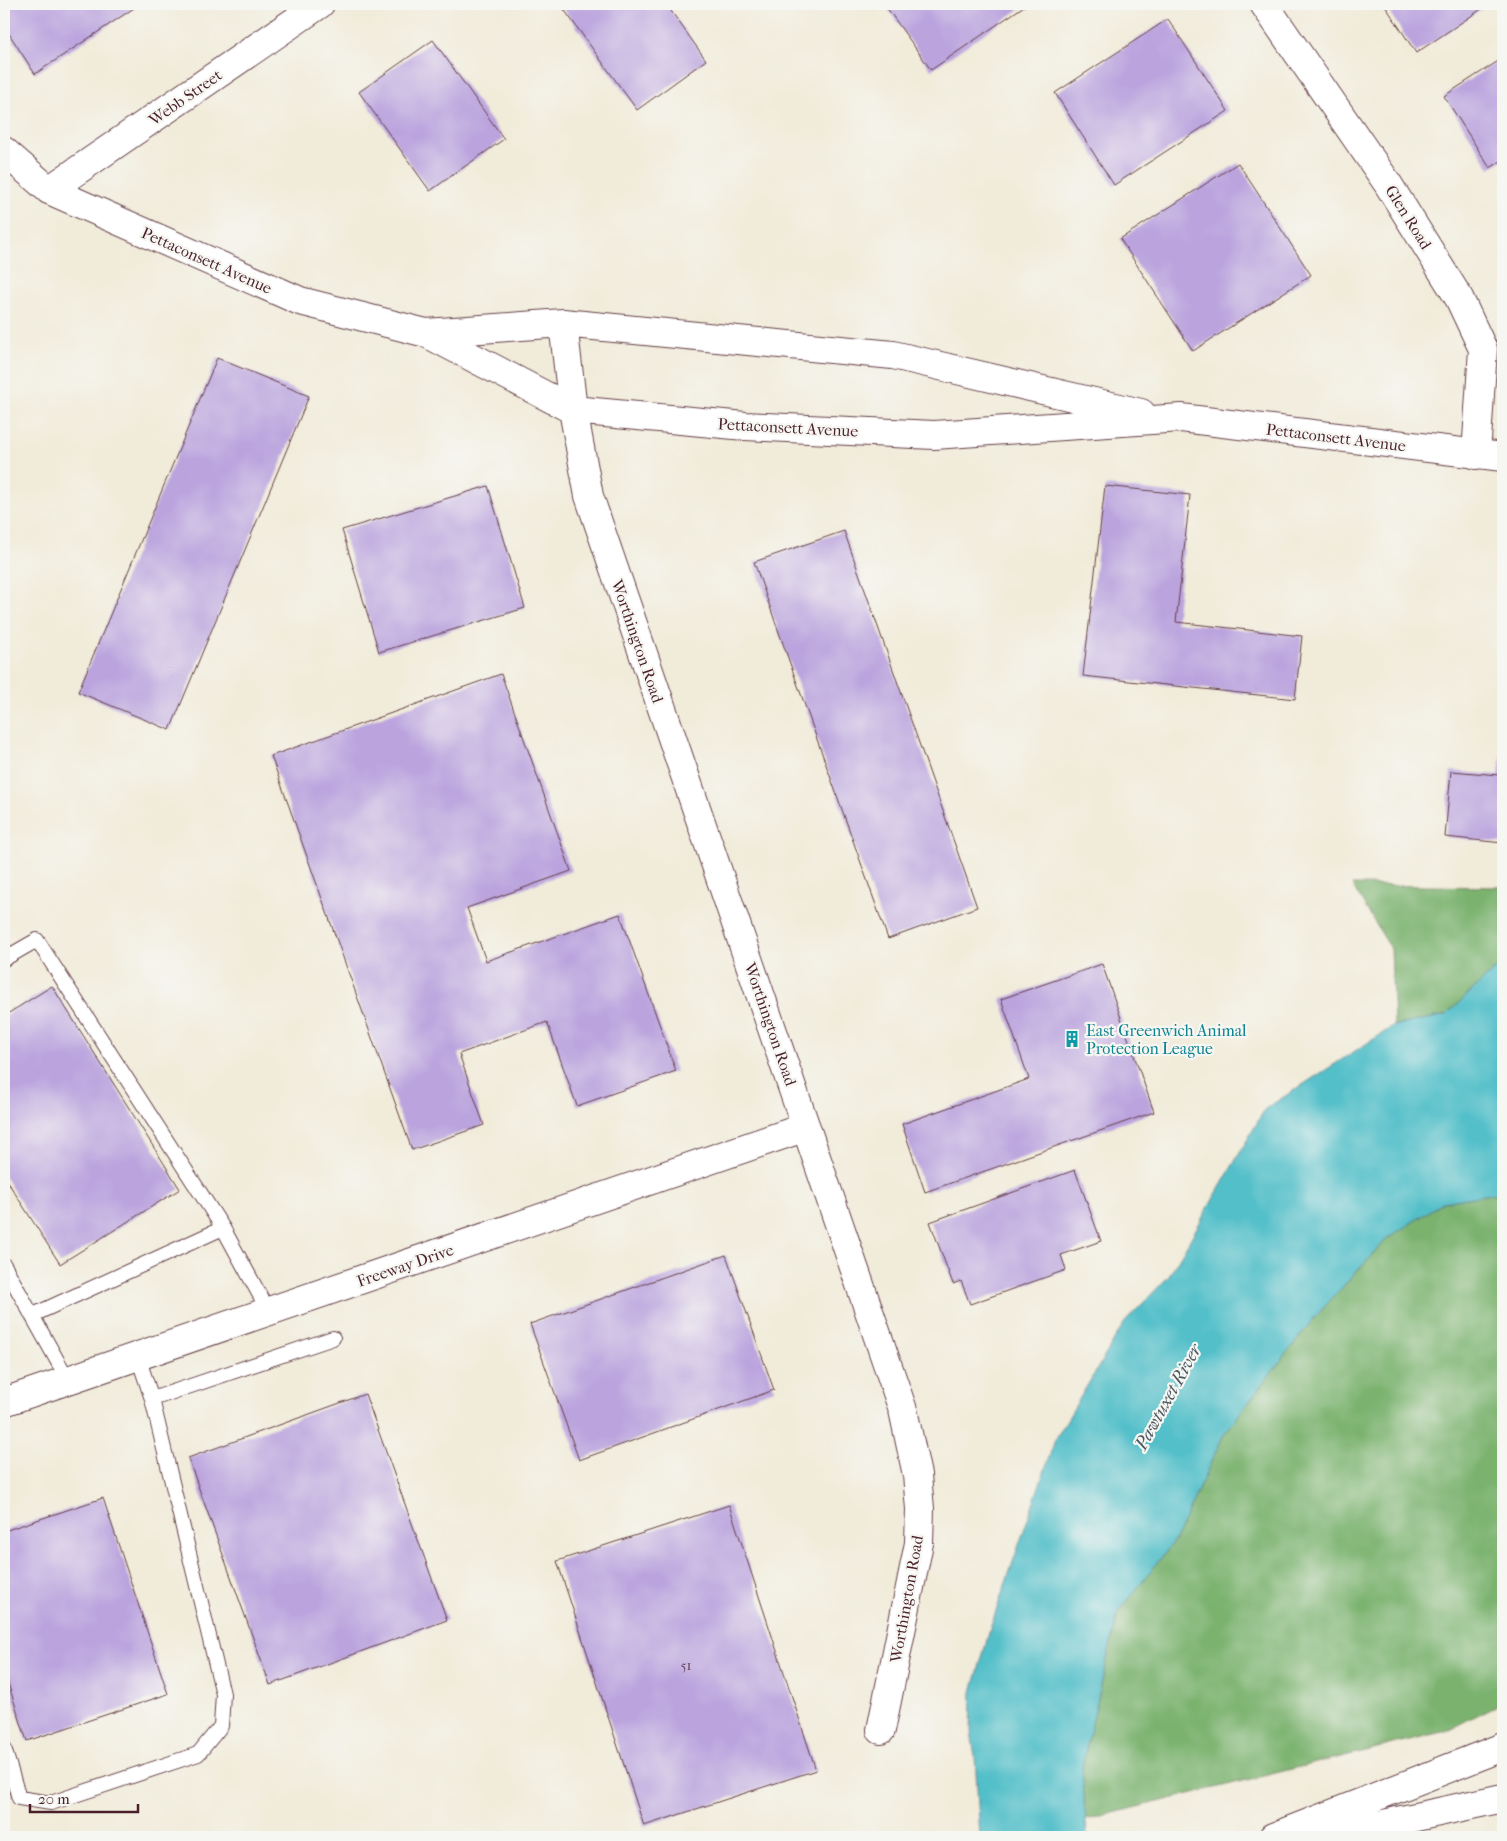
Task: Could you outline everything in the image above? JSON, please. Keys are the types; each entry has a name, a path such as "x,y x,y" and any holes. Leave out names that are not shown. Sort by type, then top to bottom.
{"main road":[{"name":"Webb Street","path":"50,190 320,4"},
{"name":"Glen Road","path":"1264,4 1393,191 1459,298 1484,349 1476,455"},
{"name":"Pettaconsett Avenue","path":"4,151 50,190 300,301 426,333 573,410 745,426 934,435 1181,418 1503,457"},
{"name":"Pettaconsett Avenue","path":"426,333 563,323 893,355 1170,419"},
{"name":"Worthington Road","path":"563,323 573,410 589,496 902,1410 917,1475 920,1510 919,1543 881,1730"},
{"name":"Freeway Drive","path":"6,1396 68,1380 138,1357 806,1127"},
{"path":"1273,1837 1503,1747"},
{"path":"1324,1837 1503,1798"}],"lane":[{"path":"4,960 37,940 223,1228 269,1312"},
{"path":"33,1315 223,1228"},
{"path":"4,1265 68,1380"},
{"path":"152,1399 333,1338"},
{"path":"4,1748 19,1798 51,1803 198,1754 221,1726 223,1694 152,1399 138,1357"}],"green space":[{"path":"1352,885 1503,887 1503,962 1446,1015 1394,1026 1391,949"},
{"path":"1503,1192 1503,1702 1446,1731 1085,1820 1082,1766 1118,1613 1175,1540 1224,1434 1315,1317 1387,1239 1443,1202"}],"water":[{"name":"Pawtuxet River","path":"1503,962 1503,1192 1443,1202 1387,1239 1315,1317 1224,1434 1175,1540 1118,1613 1082,1766 1087,1837 980,1837 975,1756 971,1732 972,1692 991,1626 1055,1440 1125,1322 1169,1276 1265,1109 1394,1026 1446,1015"}],"building":[{"path":"4,4 140,4 35,74 4,26"},
{"path":"560,4 666,4 706,60 637,110"},
{"path":"884,4 1027,4 931,70"},
{"path":"1384,4 1489,4 1416,53"},
{"path":"1168,19 1228,111 1114,185 1055,93"},
{"path":"433,40 504,139 430,191 359,92"},
{"path":"1503,58 1503,160 1490,168 1444,96"},
{"path":"1238,163 1311,275 1193,351 1120,239"},
{"path":"217,358 309,396 170,730 78,692"},
{"path":"488,486 525,608 379,652 342,530"},
{"path":"1105,486 1190,495 1176,622 1302,636 1295,699 1083,676"},
{"path":"844,531 977,907 888,939 754,562"},
{"path":"501,674 571,871 467,908 486,961 620,914 676,1071 577,1106 547,1022 459,1054 484,1125 412,1150 271,756"},
{"path":"1502,749 1503,843 1445,837 1451,771 1499,775"},
{"name":"East Greenwich Animal Protection League","path":"1102,964 1154,1112 925,1192 902,1124 1029,1079 1001,999"},
{"path":"52,986 180,1189 60,1264 4,1176 4,1016"},
{"path":"1075,1170 1101,1241 1061,1255 1066,1270 970,1304 961,1281 953,1284 930,1222"},
{"path":"726,1255 774,1390 579,1460 530,1324"},
{"path":"365,1394 447,1620 270,1685 188,1458"},
{"path":"103,1498 168,1694 27,1741 4,1671 4,1531"},
{"path":"729,1505 816,1770 644,1826 557,1561"}],"place":[{"name":"East Greenwich Animal Protection League","path":"1072,1039"}]}
